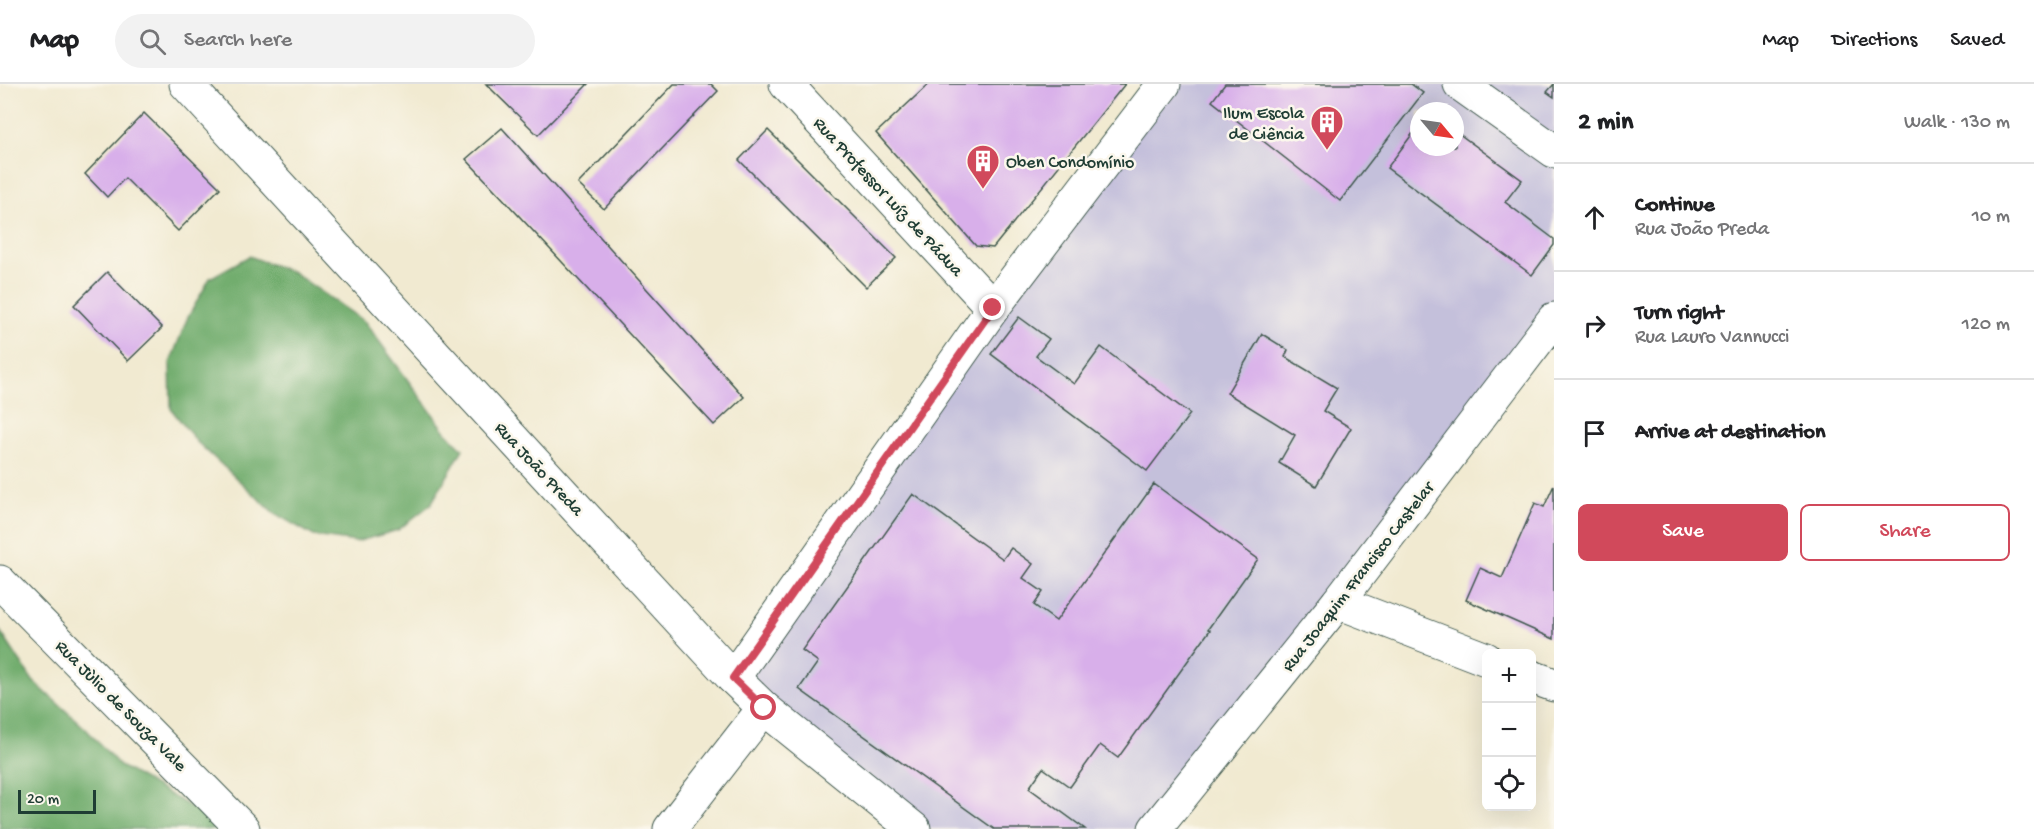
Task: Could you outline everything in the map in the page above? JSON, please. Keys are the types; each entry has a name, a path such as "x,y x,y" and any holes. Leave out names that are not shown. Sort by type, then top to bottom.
{"street":[{"name":"Rua João Preda","path":"186,84 733,678 764,708 914,829"},
{"name":"Rua Professor Luíz de Pádua","path":"786,84 993,308"},
{"path":"733,678 993,308 1164,84"},
{"path":"1460,84 1554,151"},
{"name":"Rua Joaquim Francisco Castelar","path":"1155,829 1338,602 1554,319"},
{"name":"Rua Jùlio de Souza Vale","path":"0,582 243,829"},
{"path":"1338,602 1482,657"},
{"path":"1536,678 1554,685"},
{"path":"670,829 764,708"}],"shaded area":[{"path":"1167,84 1554,84 1554,306 1150,829 917,829 733,678"}],"green space":[{"path":"249,256 294,273 365,322 446,432 463,449 431,504 398,530 356,542 314,536 274,513 197,442 171,409 170,363 187,319 210,278"},
{"path":"0,631 33,681 86,729 120,766 229,829 0,829"}],"building":[{"path":"486,84 588,84 538,135"},
{"path":"674,84 711,84 718,91 604,209 578,184"},
{"name":"Oben Condomínio","path":"929,84 1125,84 993,248 976,246 876,133"},
{"name":"Ilum Escola de Ciência","path":"1225,84 1411,84 1423,93 1416,102 1410,102 1410,110 1340,201 1212,101"},
{"path":"1554,84 1554,97 1547,92"},
{"path":"144,113 220,188 178,231 125,178 107,197 85,174"},
{"path":"502,128 744,397 714,425 466,159"},
{"path":"768,130 896,258 866,287 739,160"},
{"path":"1410,137 1410,156 1464,156 1464,138 1522,180 1505,202 1554,239 1554,245 1532,275 1387,168"},
{"path":"107,272 162,328 128,361 74,305"},
{"path":"1019,317 1049,339 1036,356 1074,384 1101,347 1190,414 1147,471 991,354"},
{"path":"1262,334 1288,350 1285,357 1337,388 1323,411 1351,428 1316,486 1279,463 1295,435 1227,393"},
{"path":"1154,484 1258,559 1118,758 1100,745 1070,787 1043,768 1029,788 1085,829 994,829 799,689 818,662 802,650 913,494 1003,559 1011,548 1033,564 1023,578 1043,592 1034,605 1056,621"},
{"path":"1554,485 1554,639 1466,600 1480,568 1502,578 1535,503 1544,507"}],"place":[{"name":"Ilum Escola de Ciência","path":"1327,151"},
{"name":"Oben Condomínio","path":"983,190"}],"route":[{"path":"764,708 733,678 993,308"}]}
